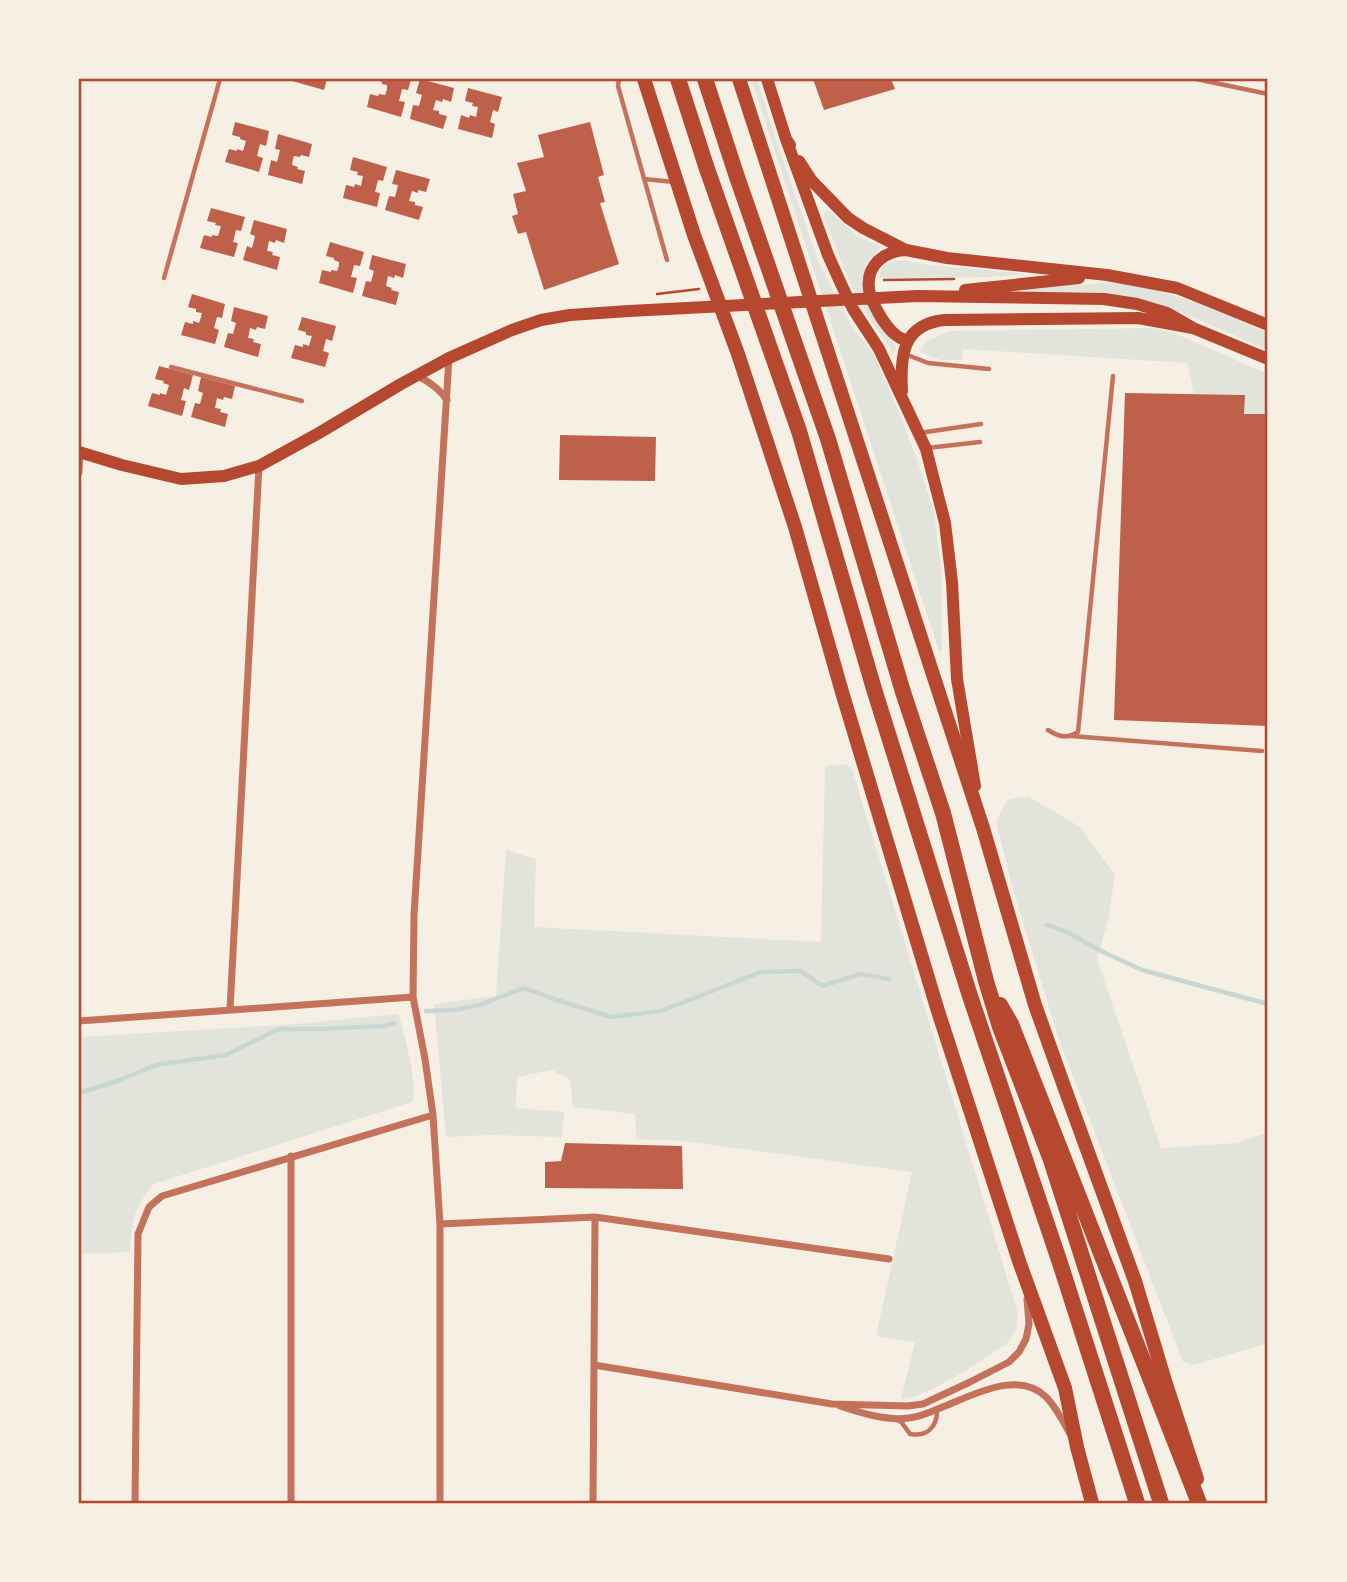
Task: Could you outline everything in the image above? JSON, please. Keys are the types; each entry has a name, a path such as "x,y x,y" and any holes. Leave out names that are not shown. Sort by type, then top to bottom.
{"highway":[{"path":"644,79 694,235 738,354 795,527 926,972 1019,1261 1065,1388 1092,1503"},
{"path":"678,79 799,431 874,689 965,982 1136,1503"},
{"path":"705,79 828,439 903,692 943,813 1000,1027 1051,1160 1161,1503"},
{"path":"739,79 983,828 1035,1005 1135,1281 1205,1503"},
{"path":"986,981 1011,1024 1199,1503"},
{"path":"1096,1377 1125,1503"}],"main road":[{"path":"767,79 786,139 837,276 853,309 879,349 926,449 945,523 952,582 957,679 983,828"},
{"path":"786,139 812,181 834,205 863,228 906,250"},
{"path":"905,347 888,327 872,301 869,289 874,265 887,253 896,250 1107,275 1177,288 1268,325"},
{"path":"80,452 181,479 224,477 259,466 449,358 512,330 541,320 569,315 912,296 1107,275"},
{"path":"912,296 1104,299 1138,304 1167,313 1193,328 1268,359"},
{"path":"903,398 901,373 905,347 916,331 933,321 1115,317 1138,318 1193,328"}],"street":[{"path":"440,1503 440,1224 433,1115 413,997 415,902 449,358"},
{"path":"416,375 443,394 447,400"},
{"path":"79,472 80,452"},
{"path":"230,1009 259,466"},
{"path":"79,1021 413,997"},
{"path":"135,1503 138,1234 149,1207 162,1196 433,1115"},
{"path":"291,1156 291,1503"},
{"path":"440,1224 594,1217 890,1259"},
{"path":"593,1503 594,1217"},
{"path":"594,1365 832,1404 923,1404 1009,1362 1019,1352 1026,1339 1029,1306 1019,1261"},
{"path":"832,1404 860,1413 909,1418 986,1390 1019,1384 1037,1389 1048,1398 1077,1447"}],"lane":[{"path":"164,278 220,79"},
{"path":"619,79 618,86 667,260"},
{"path":"1196,79 1268,94"},
{"path":"644,179 677,183"},
{"path":"905,347 928,363 989,369"},
{"path":"171,367 302,401"},
{"path":"1071,736 1078,732 1113,376"},
{"path":"919,433 981,424"},
{"path":"926,449 980,442"},
{"path":"1048,730 1058,736 1262,751"},
{"path":"892,1417 902,1423 910,1434 919,1436 930,1432 937,1420 937,1409"}],"shaded area":[{"path":"751,79 757,79 820,265 852,326 873,353 917,459 934,513 941,566 942,651 939,651"},
{"path":"826,211 857,236 881,247 866,264 862,281 871,310 896,347 893,354 854,290 824,218"},
{"path":"902,260 928,265 1031,274 879,278 886,264"},
{"path":"1103,283 1167,293 1208,308 1268,333 1268,350 1188,315 1132,297 1035,293 1029,290 1033,287"},
{"path":"1154,328 1174,333 1268,374 1268,414 1244,414 1244,395 1194,394 1187,363 963,349 963,360 940,360 920,352 926,342 949,331"},
{"path":"845,764 852,769 1018,1316 1016,1329 1005,1345 940,1385 901,1399 915,1342 876,1336 912,1172 684,1141 636,1139 635,1114 573,1107 570,1080 552,1070 517,1077 516,1108 564,1112 562,1137 446,1137 434,1004 496,996 506,850 536,859 534,927 821,942 825,766"},
{"path":"1028,796 1080,827 1115,875 1108,921 1097,959 1161,1148 1237,1143 1268,1132 1268,1343 1194,1365 1183,1362 1058,1037 1011,883 996,821 1007,800"},
{"path":"397,1014 400,1017 412,1073 412,1102 154,1184 135,1215 130,1252 79,1254 79,1037 296,1024"}],"building":[{"path":"285,79 327,79 324,90"},
{"path":"375,79 411,79 408,90 402,89 399,101 405,102 401,117 367,107 370,94 385,95 387,89 387,85"},
{"path":"420,79 454,88 451,102 436,100 433,110 447,116 443,129 410,119 413,105 419,106 422,95 416,93"},
{"path":"813,79 891,79 895,89 824,110"},
{"path":"468,88 502,97 498,112 493,110 490,122 495,124 492,138 458,129 461,115 476,117 478,107 465,101"},
{"path":"235,122 269,131 266,146 260,144 257,156 263,158 259,172 225,162 229,149 243,151 246,141 232,135"},
{"path":"590,122 604,175 598,177 605,202 600,203 619,264 544,290 526,232 518,234 512,216 518,214 513,194 526,191 517,163 544,157 538,135"},
{"path":"278,134 312,144 309,157 301,155 294,156 293,159 292,165 305,171 302,184 268,175 271,160 277,162 280,150 275,149"},
{"path":"353,157 387,167 383,181 378,180 375,192 380,193 377,207 343,198 346,185 361,186 363,176 350,170"},
{"path":"396,170 430,179 426,192 412,191 409,201 423,207 419,220 385,210 389,196 395,197 398,185 392,184"},
{"path":"211,208 245,217 241,231 236,230 233,242 238,243 234,257 200,248 204,235 218,236 221,226 207,221"},
{"path":"254,220 287,229 284,243 269,241 267,251 280,257 277,270 243,260 247,246 252,248 255,236 250,234"},
{"path":"330,242 364,252 360,266 354,265 351,277 357,278 353,293 319,283 322,270 337,271 339,265 334,258 326,256"},
{"path":"372,255 406,264 403,278 388,276 386,286 399,292 396,305 362,296 366,281 371,282 374,271 369,269"},
{"path":"192,294 225,304 222,318 217,317 214,328 219,330 215,344 181,335 185,322 199,323 201,317 202,313 188,307"},
{"path":"234,307 268,316 265,329 250,328 248,338 261,344 258,357 224,347 228,333 233,334 236,323 231,321"},
{"path":"302,317 336,326 332,341 326,339 323,351 329,353 325,367 291,358 295,345 309,346 312,336 298,330"},
{"path":"159,366 193,375 189,390 184,388 181,400 186,401 182,416 148,406 152,393 166,395 169,385 155,379"},
{"path":"201,377 235,386 232,399 217,398 215,408 228,414 225,427 191,417 195,403 200,404 203,393 198,391"},
{"path":"1125,393 1245,395 1244,414 1268,414 1268,726 1114,720"},
{"path":"560,435 656,437 655,481 559,480"},
{"path":"565,1143 682,1146 683,1189 545,1188 545,1162 561,1161"}],"waterway":[{"path":"1047,925 1067,932 1142,970 1268,1004"},
{"path":"426,1011 480,1005 524,988 611,1017 661,1011 761,972 801,971 822,986 861,974 889,979"},
{"path":"79,1093 156,1065 226,1055 279,1029 384,1026 394,1023"}]}
